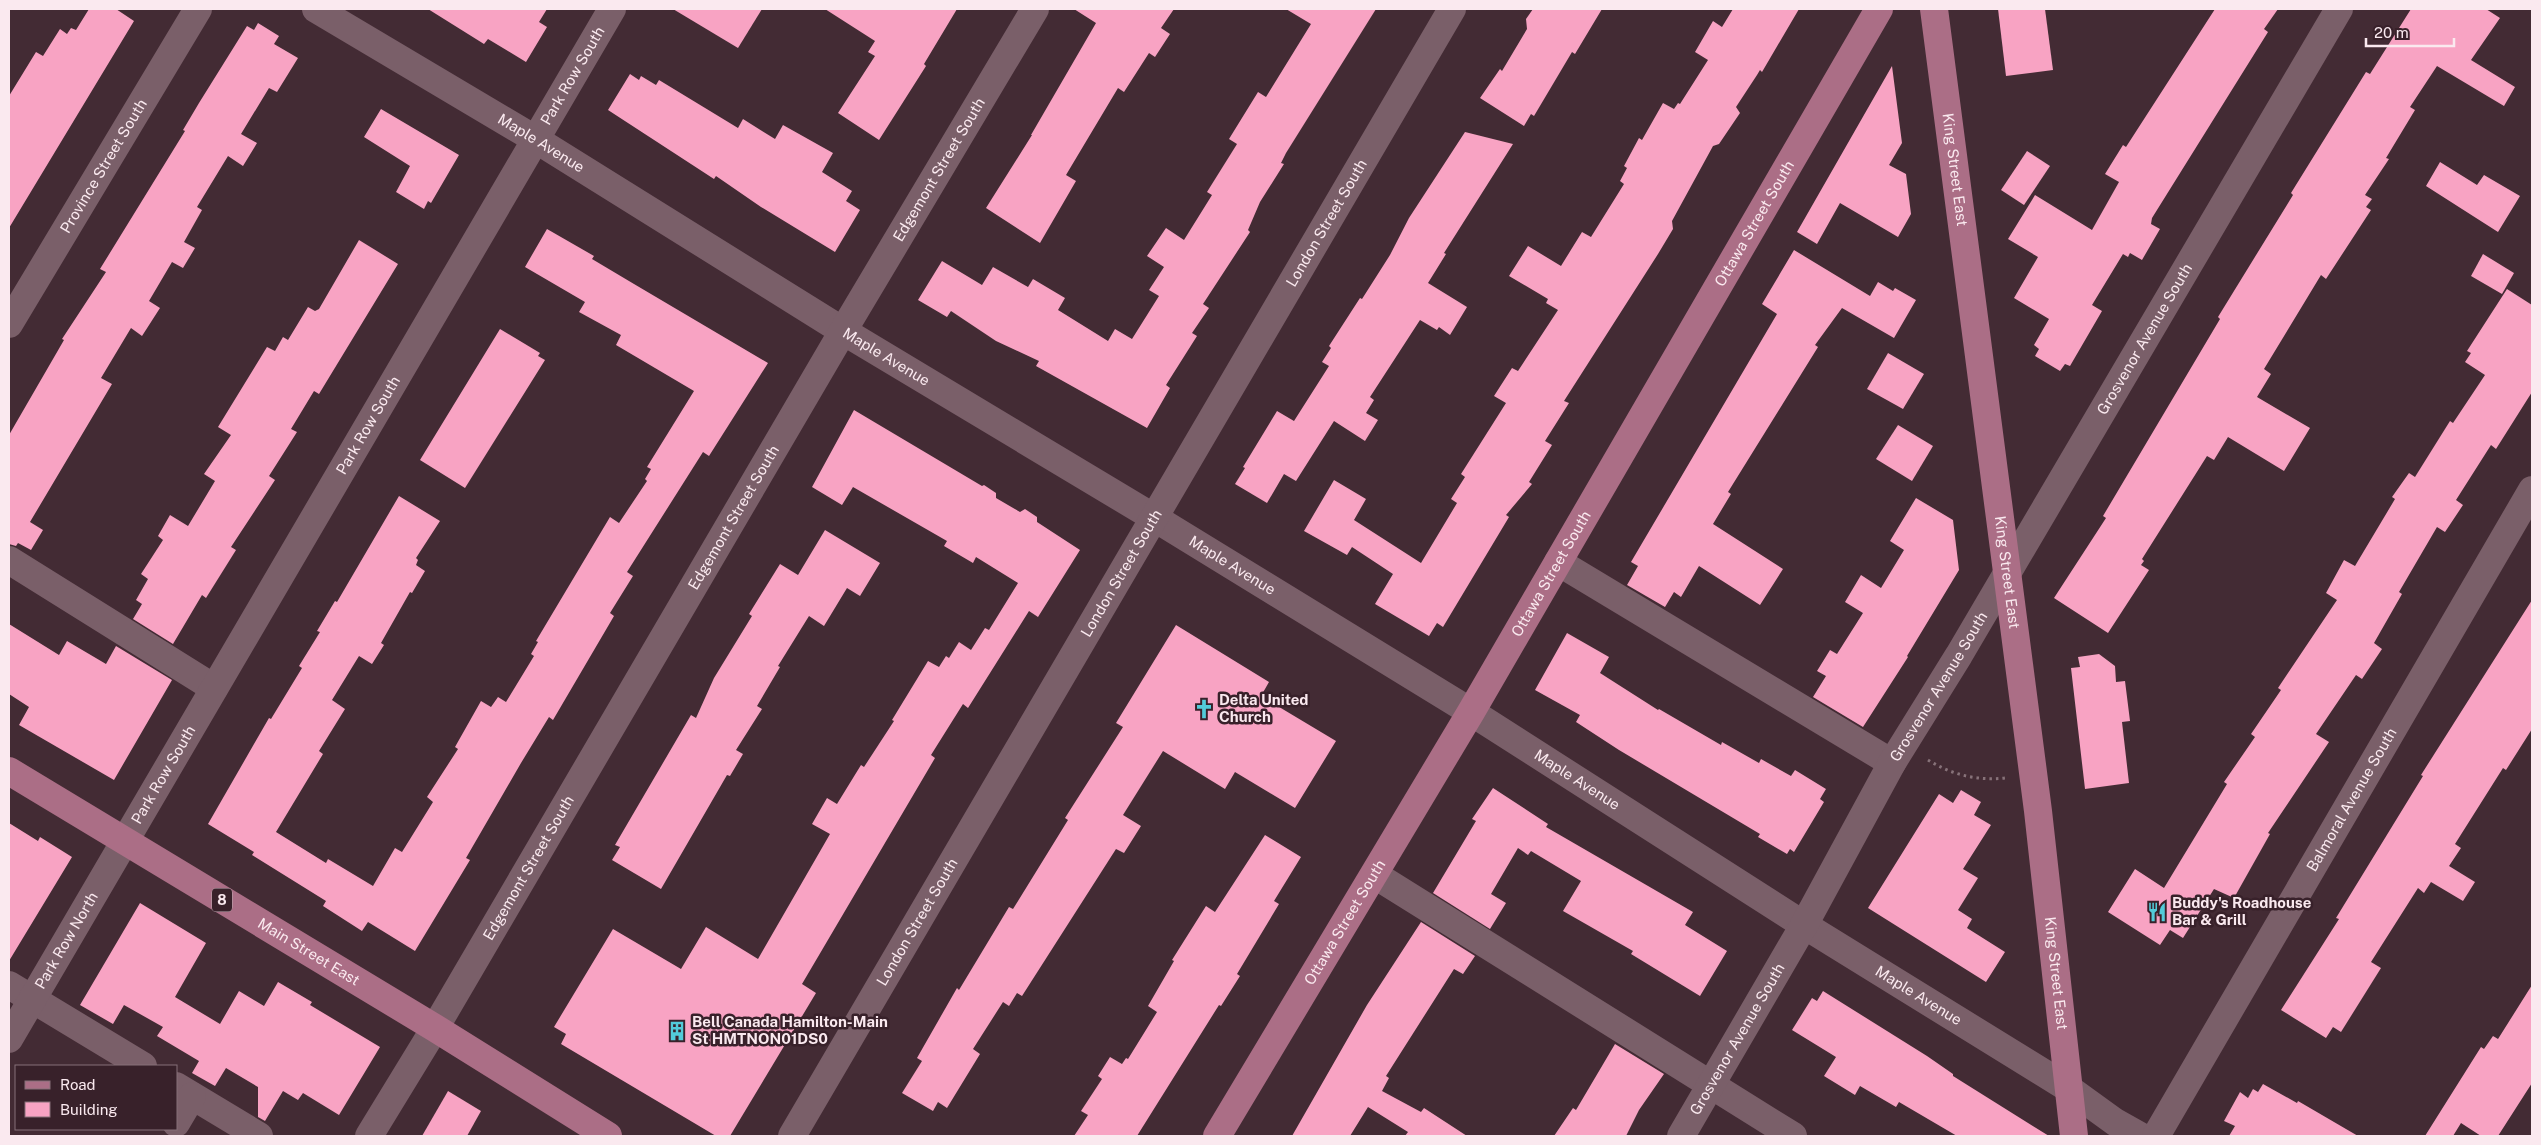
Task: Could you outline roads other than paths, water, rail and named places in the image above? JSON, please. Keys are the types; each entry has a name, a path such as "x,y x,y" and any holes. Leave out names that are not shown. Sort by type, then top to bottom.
{"main road":[{"name":"Ottawa Street South","path":"1217,1136 1471,712 1879,9"},
{"name":"King Street East","path":"1934,9 2033,775 2074,1136"},
{"name":"Main Street East","path":"9,771 435,1028 608,1136"}],"street":[{"name":"Province Street South","path":"9,324 198,9"},
{"name":"Maple Avenue","path":"316,9 535,139 843,331 1153,517 1471,712 1804,925 2068,1088 2115,1122 2140,1136"},
{"name":"Park Row South","path":"124,841 612,9"},
{"name":"Edgemont Street South","path":"369,1136 435,1028 1034,9"},
{"name":"London Street South","path":"792,1136 1452,9"},
{"name":"Grosvenor Avenue South","path":"1680,1136 1804,925 1898,754 2339,9"},
{"name":"Balmoral Avenue South","path":"2156,1136 2532,490"},
{"path":"9,560 214,688"},
{"path":"1558,562 1898,754"},
{"name":"Park Row North","path":"9,1039 124,841"},
{"path":"1375,875 1793,1136"},
{"path":"9,985 141,1065"},
{"path":"178,1115 184,1091 259,1136"}],"place":[{"name":"Delta United Church","path":"1204,709"},
{"name":"Buddy's Roadhouse Bar & Grill","path":"2157,912"},
{"name":"Bell Canada Hamilton-Main St HMTNON01DS0","path":"677,1031"}]}
